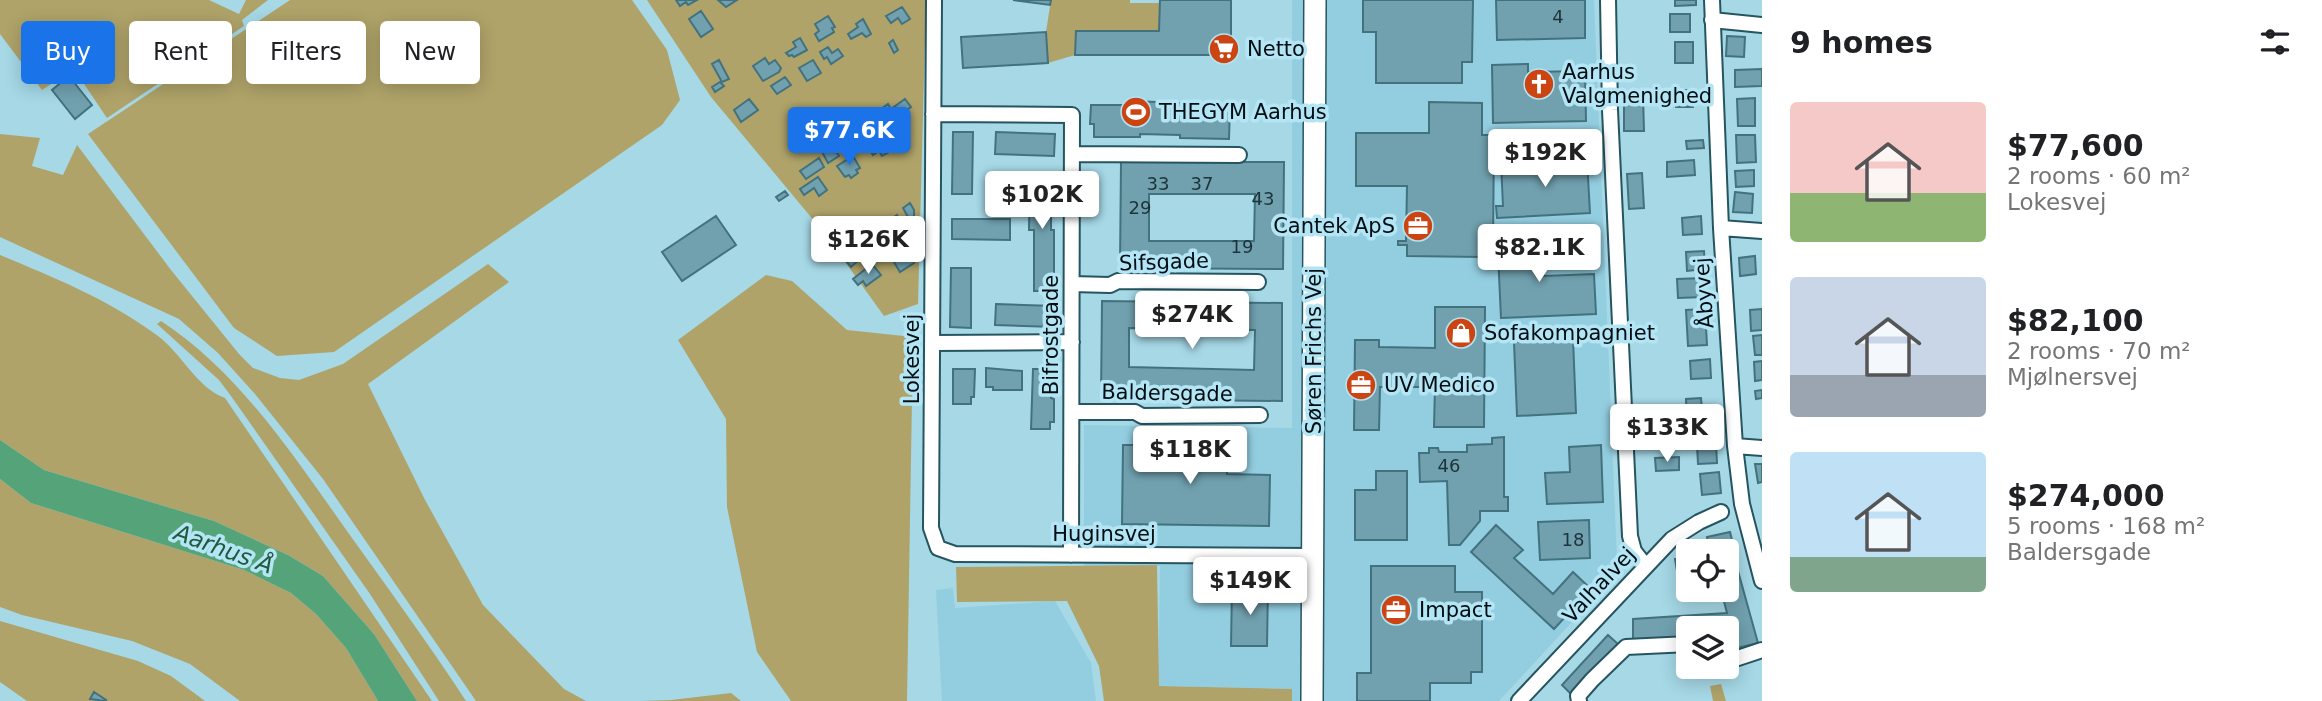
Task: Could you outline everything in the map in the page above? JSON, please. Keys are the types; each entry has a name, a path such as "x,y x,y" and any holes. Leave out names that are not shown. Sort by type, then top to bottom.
{"street":[{"name":"Lokesvej","path":"934,0 931,528 938,548"},
{"name":"Søren Frichs Vej","path":"1312,701 1315,0"},
{"path":"1608,0 1610,110 1630,536 1634,551 1645,565"},
{"name":"Åbyvej","path":"1712,0 1721,228 1735,446 1742,504 1762,581"},
{"path":"1712,20 1762,24"},
{"name":"Bifrostgade","path":"933,114 1072,115 1071,555"},
{"path":"1072,154 1239,155"},
{"path":"1721,228 1762,231"},
{"name":"Sifsgade","path":"1072,284 1110,285 1118,281 1258,282"},
{"path":"933,343 1072,342"},
{"name":"Baldersgade","path":"1072,412 1135,412 1143,416 1260,415"},
{"path":"1735,446 1762,448"},
{"name":"Valhalvej","path":"1519,701 1672,539 1721,512"},
{"name":"Huginsvej","path":"938,548 955,554 1312,556"},
{"path":"1579,701 1578,696 1626,647 1676,645"},
{"path":"1739,658 1762,650"}],"shaded area":[{"path":"0,0 209,0 239,14 246,0 268,0 242,20 244,26 232,34 232,21 129,21 129,84 158,84 107,118 84,84 115,84 115,21 21,21 21,62 0,34"},
{"path":"290,0 632,0 667,50 680,100 662,125 334,352 277,356 234,328 88,134 163,84 232,84 232,38 246,29 246,84 366,84 366,21 258,21"},
{"path":"647,0 926,0 918,304 884,316 825,234 711,97"},
{"path":"1051,0 1130,0 1130,3 1160,3 1159,31 1076,32 1075,55 1048,63 1046,32"},
{"path":"1292,0 1594,0 1617,561 1607,584 1499,701 1292,701 1292,689 1158,686 1160,566 1084,566 1084,425 1292,428"},
{"path":"38,84 51,84 42,90"},
{"path":"0,134 40,138 32,166 63,175 77,145 171,270 239,354 253,368 280,378 299,380 343,364 488,264 509,282 368,384 424,498 483,605 564,689 586,701 476,701 323,479 255,394 218,353 179,319 0,237"},
{"path":"0,255 82,291 140,323 167,343 206,387 225,398 432,701 417,701 374,634 323,576 288,555 214,521 44,470 0,440"},
{"path":"766,275 792,281 847,330 913,337 907,701 791,701 757,652 727,507 726,419 678,340"},
{"path":"161,321 216,365 263,417 306,473 466,701 439,701 370,594 231,396 219,380 157,324"},
{"path":"0,479 31,503 244,570 291,593 316,614 346,648 378,701 240,701 190,664 132,641 22,615 0,607"},
{"path":"1157,565 1159,686 1292,689 1292,701 1104,701 1099,666 1067,601 957,602 956,567"},
{"path":"953,588 955,608 1055,601 1091,663 1096,701 942,701 936,590"},
{"path":"0,621 138,661 171,676 205,701 27,701 0,682"},
{"path":"1721,684 1726,701 1713,701 1710,686"},
{"path":"731,693 741,701 640,701 671,700"}],"water":[{"name":"Aarhus Å","path":"0,440 44,470 214,521 288,555 323,576 374,634 417,701 378,701 346,648 316,614 291,593 244,570 31,503 0,479"}],"building":[{"path":"676,0 697,0 680,6"},
{"path":"718,0 737,0 726,7"},
{"path":"1013,0 1051,0 1050,5"},
{"path":"1160,0 1231,0 1231,55 1075,55 1076,31 1159,31"},
{"path":"1363,0 1473,0 1472,62 1462,62 1462,83 1376,83 1376,32 1363,32"},
{"path":"1496,0 1585,0 1585,38 1497,40"},
{"path":"1675,0 1696,0 1696,5 1675,6"},
{"path":"902,7 910,19 902,24 898,18 891,23 886,16"},
{"path":"701,11 713,29 701,37 689,19"},
{"path":"1670,14 1690,14 1690,32 1670,32"},
{"path":"828,16 835,27 832,28 834,32 819,41 815,34 819,31 815,24"},
{"path":"863,19 871,34 866,37 862,33 851,39 848,34 858,27 856,24"},
{"path":"1046,32 1048,63 963,68 961,37"},
{"path":"1727,36 1745,37 1744,57 1726,56"},
{"path":"800,38 807,50 794,57 789,56 786,53 796,47 793,42"},
{"path":"893,40 898,50 894,53 889,43"},
{"path":"1675,42 1693,42 1693,63 1675,63"},
{"path":"828,47 832,53 838,49 843,56 831,64 820,52"},
{"path":"765,58 769,64 775,60 781,68 763,81 753,66"},
{"path":"719,60 729,79 722,82 712,64"},
{"path":"813,60 821,73 807,81 799,68"},
{"name":"Aarhus Valgmenighed","path":"1528,64 1528,72 1585,71 1586,121 1493,123 1492,65"},
{"path":"1762,69 1762,86 1735,87 1735,70"},
{"path":"785,77 791,85 777,94 771,86"},
{"path":"720,82 724,86 715,92 712,87"},
{"path":"59,84 75,84 92,105 75,119 52,90"},
{"path":"1676,90 1693,90 1693,107 1676,107"},
{"path":"1624,95 1643,95 1644,131 1624,131"},
{"path":"1755,98 1755,126 1738,126 1737,99"},
{"path":"749,99 758,110 741,122 734,110"},
{"path":"905,99 911,107 890,122 881,109 888,104 891,109"},
{"path":"1132,101 1230,105 1229,139 1140,134 1140,137 1094,137 1094,124 1090,124 1091,105 1132,105"},
{"path":"1429,102 1482,103 1482,135 1494,135 1493,247 1482,247 1481,257 1407,256 1407,245 1398,245 1398,241 1406,241 1407,186 1356,186 1356,133 1429,133"},
{"path":"876,118 882,126 859,142 853,134"},
{"path":"953,132 973,132 972,194 952,194"},
{"path":"996,132 1055,134 1054,156 995,154"},
{"path":"800,134 803,138 795,144 792,139"},
{"path":"1736,135 1755,135 1756,162 1737,163"},
{"path":"883,138 891,151 882,156 879,151 873,155 868,147"},
{"path":"1703,140 1704,148 1687,149 1686,141"},
{"path":"831,143 839,156 828,163 821,150"},
{"path":"853,156 860,168 851,178 849,175 845,177 837,166"},
{"path":"819,158 824,167 806,179 800,171"},
{"path":"1587,159 1590,213 1497,218 1496,206 1503,206 1501,163"},
{"path":"1694,160 1695,175 1667,177 1667,162"},
{"path":"1121,162 1284,162 1283,269 1120,268","holes":["1149,194 1255,194 1254,241 1149,241"]},
{"path":"1754,170 1754,186 1736,187 1735,171"},
{"path":"1030,172 1051,172 1054,291 1034,291 1034,230 1029,230"},
{"path":"1642,173 1644,208 1629,209 1627,174"},
{"path":"818,177 827,190 819,196 814,188 804,195 800,189"},
{"path":"785,191 788,195 779,201 776,197"},
{"path":"1735,192 1753,194 1752,213 1733,212"},
{"path":"910,203 914,216 909,219 903,208"},
{"path":"897,215 906,229 883,242 877,234 887,227 885,223"},
{"path":"716,216 736,245 682,281 662,252"},
{"path":"1701,216 1702,234 1683,235 1682,218"},
{"path":"952,219 1010,219 1010,240 952,239"},
{"path":"1516,231 1517,245 1543,244 1544,276 1594,274 1596,314 1501,318 1497,232"},
{"path":"897,246 903,255 910,252 914,257 914,263 900,272 888,252"},
{"path":"849,251 853,256 857,253 861,258 851,267 842,256"},
{"path":"1704,251 1705,269 1687,271 1686,252"},
{"path":"1755,256 1756,274 1740,276 1739,258"},
{"path":"872,264 881,275 866,286 863,281 858,285 853,279"},
{"path":"951,268 971,268 971,328 950,327"},
{"path":"1703,278 1704,297 1678,298 1677,279"},
{"path":"1102,301 1282,303 1282,401 1101,399","holes":["1129,328 1255,330 1254,370 1129,367"]},
{"path":"996,304 1054,306 1054,327 995,325"},
{"path":"1435,307 1485,307 1484,427 1434,427 1435,387 1380,387 1379,430 1354,430 1355,340 1379,340 1379,347 1435,348"},
{"path":"1705,309 1707,345 1688,346 1686,310"},
{"path":"1762,309 1762,330 1751,331 1750,310"},
{"path":"1762,335 1762,355 1755,355 1753,336"},
{"path":"1573,339 1576,413 1517,416 1514,342"},
{"path":"1710,359 1711,378 1691,379 1690,361"},
{"path":"1762,361 1762,380 1755,381 1754,362"},
{"path":"986,368 1022,371 1022,390 993,390 993,387 986,387"},
{"path":"953,369 975,369 974,397 971,397 971,404 953,404"},
{"path":"1033,369 1051,369 1054,422 1050,422 1050,429 1031,429"},
{"path":"1762,390 1762,398 1756,399 1755,391"},
{"path":"1701,398 1703,419 1687,420 1686,399"},
{"path":"1175,427 1200,427 1200,445 1228,445 1227,474 1270,475 1269,526 1122,524 1123,445 1175,445"},
{"path":"1504,437 1504,497 1508,497 1508,511 1480,511 1480,521 1460,545 1449,545 1447,481 1420,482 1419,453 1429,453 1429,448 1438,448 1439,452 1467,452 1467,445 1492,444 1492,438"},
{"path":"1716,443 1717,463 1698,464 1697,445"},
{"path":"1601,445 1603,502 1547,504 1545,473 1570,472 1569,447"},
{"path":"1679,457 1679,470 1656,471 1655,458"},
{"path":"1755,464 1762,464 1762,482 1758,483"},
{"path":"1376,471 1407,471 1407,540 1355,540 1355,490 1376,490"},
{"path":"1719,472 1721,493 1702,495 1700,474"},
{"path":"1589,520 1590,558 1540,560 1538,522"},
{"path":"1496,525 1523,550 1514,558 1553,594 1573,572 1591,589 1554,629 1471,552"},
{"path":"1730,532 1732,539 1707,539"},
{"path":"1371,566 1455,566 1455,592 1482,592 1482,672 1471,672 1471,683 1430,683 1430,701 1357,701 1357,673 1371,673"},
{"path":"1739,575 1758,643 1739,648 1739,616 1680,616 1727,613 1724,602 1739,602"},
{"path":"1232,587 1268,587 1267,646 1231,646"},
{"path":"1676,616 1676,637 1633,641 1633,619"},
{"path":"1608,635 1618,644 1571,694 1562,685"},
{"path":"94,692 106,700 90,699"}],"place":[{"name":"Netto","path":"1224,49"},
{"name":"Aarhus Valgmenighed","path":"1539,84"},
{"name":"THEGYM Aarhus","path":"1136,112"},
{"name":"Cantek ApS","path":"1418,226"},
{"name":"Sofakompagniet","path":"1461,333"},
{"name":"UV Medico","path":"1361,385"},
{"name":"Impact","path":"1396,610"}]}
